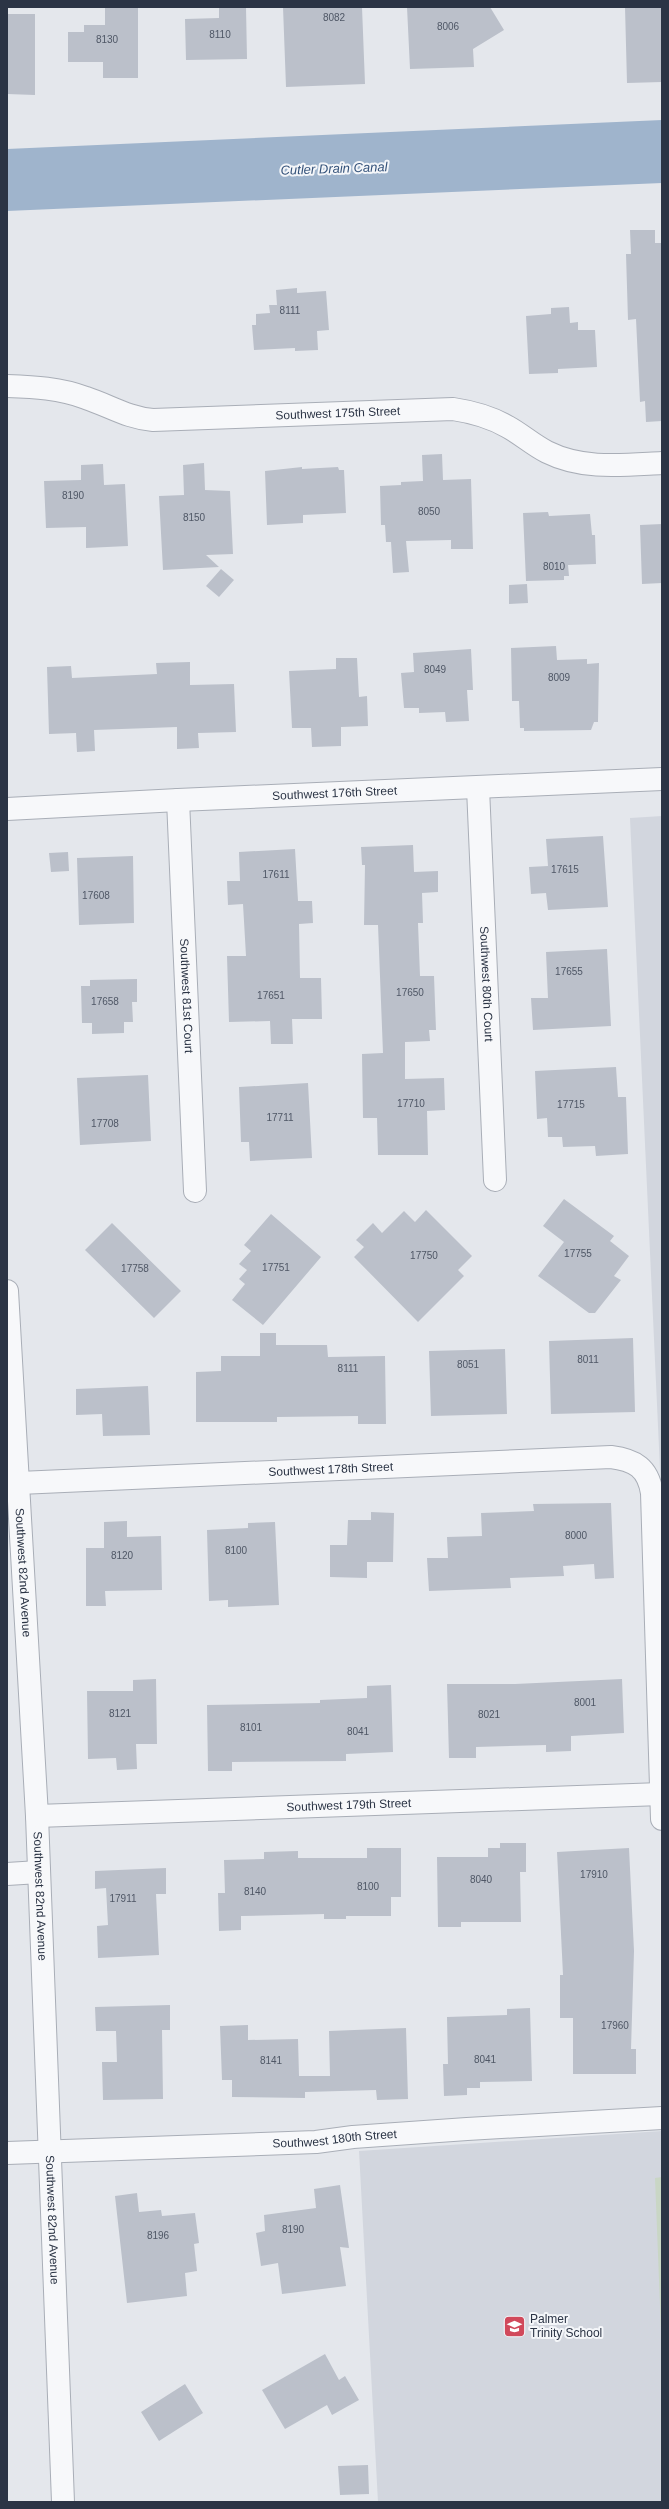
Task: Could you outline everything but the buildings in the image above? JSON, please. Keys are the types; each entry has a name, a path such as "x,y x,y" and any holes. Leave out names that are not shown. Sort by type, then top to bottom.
{"street":[{"name":"Southwest 175th Street","path":"7,386 52,388 87,398 120,414 153,420 453,409 487,416 547,452 566,459 587,464 611,466 662,463"},
{"name":"Southwest 176th Street","path":"7,809 178,800 662,780"},
{"name":"Southwest 80th Court","path":"478,788 495,1180"},
{"name":"Southwest 81st Court","path":"178,800 195,1192"},
{"name":"Southwest 82nd Avenue","path":"7,1291 19,1483 16,1594 37,1816 63,2502"},
{"name":"Southwest 178th Street","path":"19,1483 611,1457 623,1458 640,1466 650,1484 652,1493 661,1794"},
{"name":"Southwest 179th Street","path":"37,1816 661,1794"},
{"path":"661,1794 662,1819"},
{"path":"7,1874 39,1872"},
{"name":"Southwest 180th Street","path":"7,2154 316,2142 353,2137 662,2118"}],"shaded area":[{"path":"662,816 662,1513 630,818"},
{"name":"Palmer Trinity School","path":"662,2131 662,2502 378,2502 359,2151"}],"green space":[{"path":"662,2177 662,2357 655,2178"}],"water":[{"name":"Cutler Drain Canal","path":"662,120 662,183 7,211 7,149"}],"place":[{"name":"Palmer Trinity School","path":"515,2326"}]}
